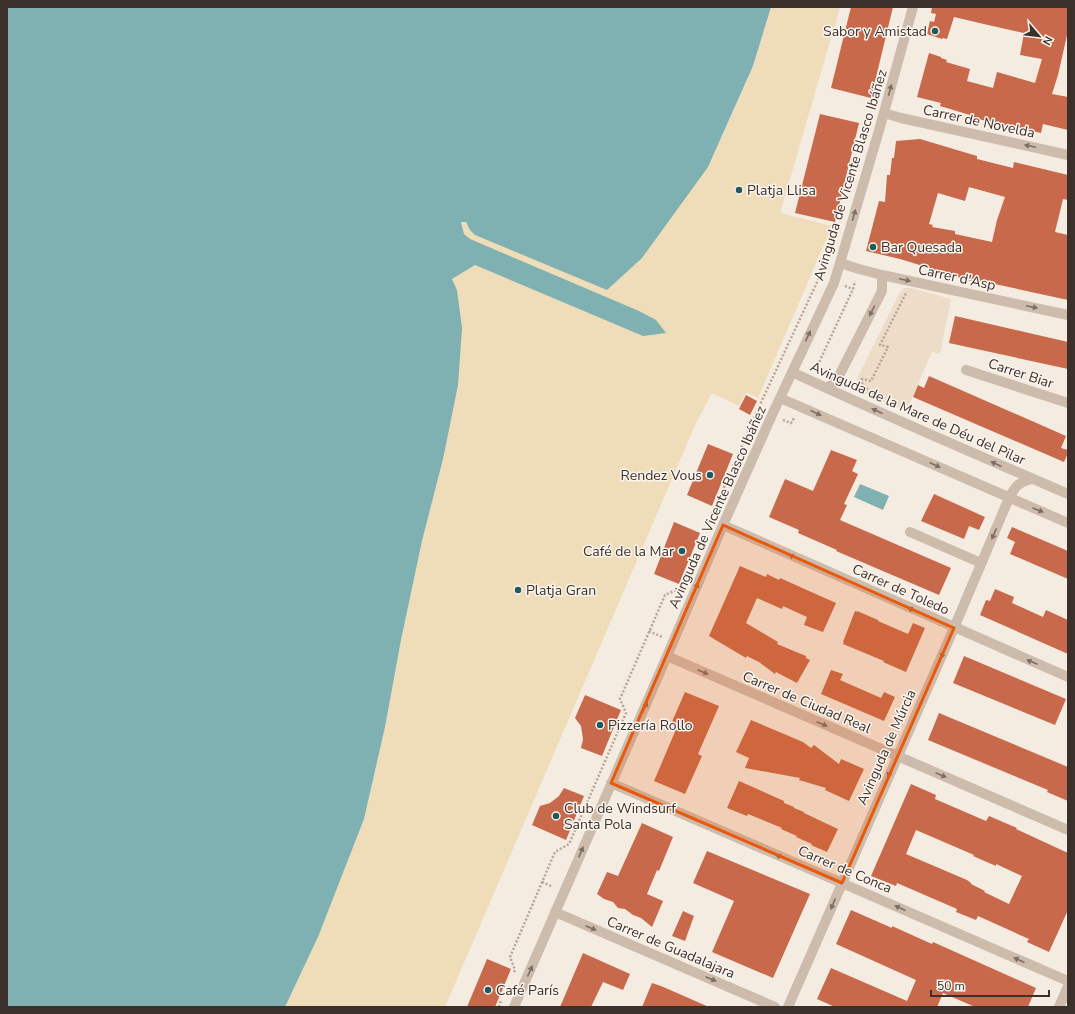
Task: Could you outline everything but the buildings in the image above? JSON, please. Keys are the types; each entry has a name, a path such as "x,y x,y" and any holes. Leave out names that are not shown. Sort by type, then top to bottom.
{"street":[{"name":"Avinguda de Vicente Blasco Ibáñez","path":"514,1007 723,525 834,282 884,113 912,7"},
{"name":"Carrer de Novelda","path":"884,113 1068,154"},
{"name":"Carrer d'Asp","path":"840,263 882,275 1068,315"},
{"path":"826,388 833,384 839,376 882,291 882,275"},
{"name":"Carrer Biar","path":"966,370 1068,403"},
{"name":"Avinguda de la Mare de Déu del Pilar","path":"792,372 1068,494"},
{"path":"780,398 1068,523"},
{"name":"Avinguda de la Mare de Déu del Pilar","path":"1009,498 1021,482 1032,479"},
{"name":"Avinguda de Múrcia","path":"788,1007 954,628 1009,498"},
{"name":"Carrer de Toledo","path":"723,525 1068,677"},
{"path":"910,532 981,563"},
{"name":"Carrer de Ciudad Real","path":"667,656 1068,830"},
{"name":"Carrer de Conca","path":"611,783 1068,981"},
{"name":"Carrer de Guadalajara","path":"555,912 774,1007"},
{"path":"1059,1007 1068,986"}],"path":[{"path":"811,381 853,289 859,269"},
{"path":"710,520 758,409 819,278"},
{"path":"791,423 799,406"},
{"path":"512,976 515,970 510,957 555,852 569,844 626,713 620,699 665,595 681,588 684,581"},
{"path":"498,1007 504,994"}],"highlighted area":[{"path":"723,525 954,628 842,883 611,783"}],"sand":[{"name":"Platja Gran","path":"771,7 840,7 780,213 832,226 758,398 746,392 739,406 712,393 696,423 445,1007 285,1007 318,937 364,819 385,727 401,640 422,541 443,459 457,290 452,279 475,265 643,336 469,239 464,234 461,222 466,222 470,230 708,167 753,67"}],"shaded area":[{"path":"904,288 911,288 951,299 940,354 932,352 906,411 862,392 857,386 857,379 899,294"}],"water":[{"path":"7,7 771,7 753,66 708,167 642,258 607,290 475,235 470,230 466,222 461,222 464,234 470,239 639,311 656,320 666,333 643,336 475,265 452,279 457,290 462,328 458,385 443,459 422,541 401,640 385,727 364,819 318,937 285,1007 7,1007"},
{"path":"860,484 889,496 883,510 854,497"}],"place":[{"name":"Sabor y Amistad","path":"935,31"},
{"name":"Platja Llisa","path":"739,190"},
{"name":"Bar Quesada","path":"873,247"},
{"name":"Rendez Vous","path":"710,475"},
{"name":"Café de la Mar","path":"682,551"},
{"name":"Platja Gran","path":"518,590"},
{"name":"Pizzería Rollo","path":"600,725"},
{"name":"Club de Windsurf Santa Pola","path":"556,816"},
{"name":"Café París","path":"488,990"}]}
